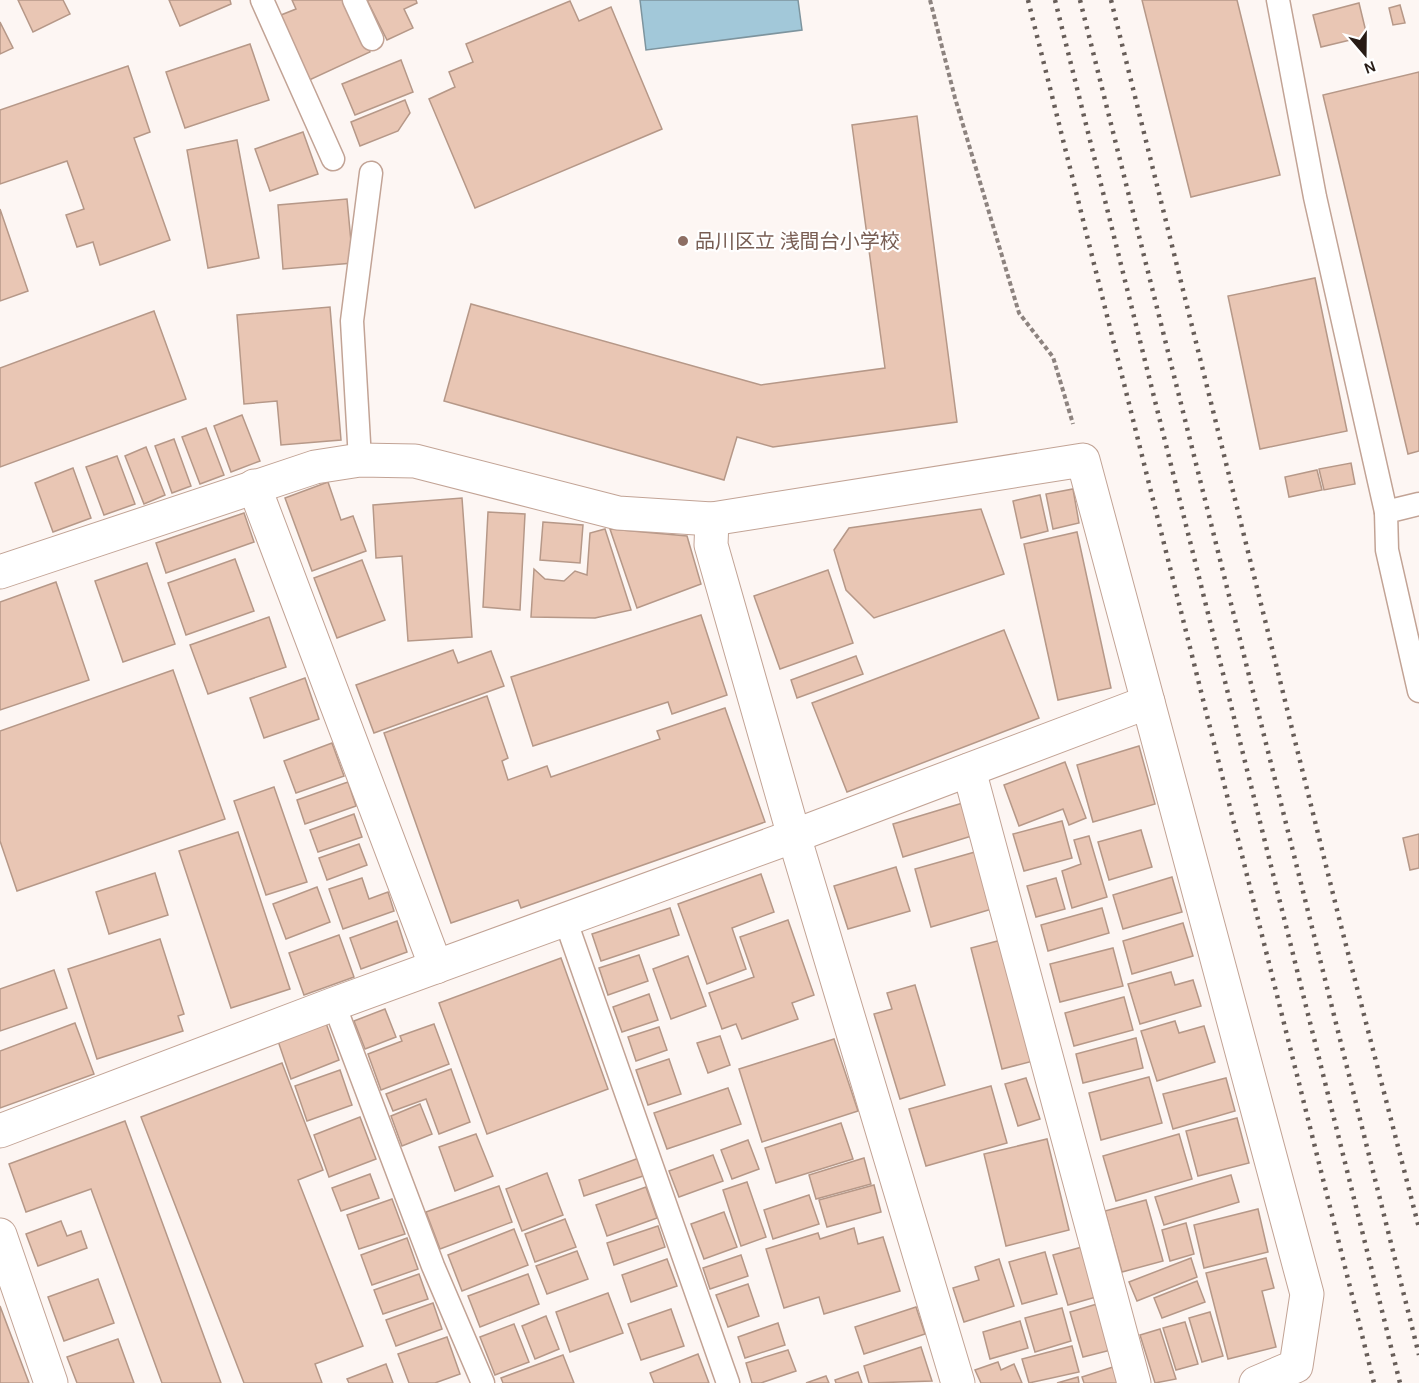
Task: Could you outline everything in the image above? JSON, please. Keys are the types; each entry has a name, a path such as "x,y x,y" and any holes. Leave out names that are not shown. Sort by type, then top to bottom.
{"street":[{"path":"0,572 315,467 360,460 415,461 618,513 712,519 1083,459 1307,1294 1298,1374 1256,1383"},
{"path":"254,486 436,967"},
{"path":"712,519 711,545 794,836 958,1383"},
{"path":"0,1131 334,1004 794,836 1148,702"},
{"path":"969,770 1134,1383"},
{"path":"0,1235 51,1383"}],"lane":[{"path":"262,0 333,159"},
{"path":"354,0 372,39"},
{"path":"1278,0 1315,197 1386,512 1387,550 1419,691"},
{"path":"360,460 352,321 371,173"},
{"path":"1386,512 1419,504"},
{"path":"565,919 728,1383"},
{"path":"334,1004 433,1266 483,1383"}],"path":[{"path":"930,0 955,98 1019,313 1053,357 1083,459"}],"water":[{"path":"640,0 798,0 802,30 646,50"}],"building":[{"path":"18,0 63,0 70,14 33,32"},
{"path":"169,0 230,0 231,4 180,26"},
{"path":"292,0 347,0 370,52 305,82 276,17 296,9"},
{"path":"367,0 416,0 417,3 404,9 413,28 387,40"},
{"path":"1142,0 1237,0 1280,175 1191,197"},
{"path":"570,1 579,21 611,7 662,129 475,208 429,99 455,87 449,72 473,62 466,44"},
{"path":"1359,3 1367,36 1321,47 1313,15"},
{"path":"1400,5 1405,23 1393,25 1389,8"},
{"path":"0,22 13,48 0,54"},
{"path":"250,44 269,100 185,128 166,72"},
{"path":"401,60 413,92 355,115 342,84"},
{"path":"128,66 150,132 134,138 170,240 100,265 93,242 77,247 66,215 84,209 67,161 0,184 0,110"},
{"path":"1419,72 1419,451 1408,454 1323,95"},
{"path":"405,100 410,113 398,131 360,146 351,122"},
{"path":"917,116 957,422 773,447 737,437 724,480 444,401 471,304 761,385 885,368 852,125"},
{"path":"303,132 318,174 270,191 255,149"},
{"path":"237,140 259,258 208,268 187,150"},
{"path":"347,199 353,263 283,269 278,205"},
{"path":"0,209 28,291 0,301"},
{"path":"1315,278 1347,431 1260,449 1228,296"},
{"path":"330,307 341,440 281,445 277,401 244,404 237,315"},
{"path":"154,311 186,399 0,467 0,368"},
{"path":"242,415 260,461 231,472 214,426"},
{"path":"206,428 224,475 200,484 182,437"},
{"path":"174,439 191,486 172,493 155,446"},
{"path":"146,447 165,495 144,504 125,456"},
{"path":"117,456 135,504 104,515 86,467"},
{"path":"1351,463 1355,484 1324,490 1319,469"},
{"path":"73,468 91,518 53,532 35,483"},
{"path":"1317,470 1322,490 1289,497 1285,477"},
{"path":"328,482 341,520 353,516 366,551 312,571 285,498"},
{"path":"1073,489 1079,523 1053,529 1046,494"},
{"path":"1040,495 1048,531 1021,538 1013,501"},
{"path":"462,498 472,637 408,641 402,556 376,558 373,505"},
{"path":"981,509 1004,574 874,618 846,590 834,550 849,528"},
{"path":"488,512 525,514 520,610 483,607"},
{"path":"244,513 254,542 166,573 156,543"},
{"path":"543,522 583,525 580,563 540,560"},
{"path":"605,529 631,610 595,618 531,617 534,569 545,579 564,581 575,571 587,575 590,533"},
{"path":"610,529 687,536 701,584 637,608"},
{"path":"1077,532 1111,688 1058,700 1024,544"},
{"path":"235,559 254,611 186,635 168,583"},
{"path":"362,560 385,620 337,638 314,578"},
{"path":"147,563 175,644 123,662 95,581"},
{"path":"828,570 853,643 780,669 754,596"},
{"path":"56,582 89,680 0,710 0,602"},
{"path":"701,615 727,695 672,714 668,702 533,746 511,677"},
{"path":"269,617 286,667 208,694 190,645"},
{"path":"1004,630 1039,718 847,792 812,703"},
{"path":"453,650 458,663 491,651 504,686 374,733 356,685"},
{"path":"856,656 863,674 797,698 791,680"},
{"path":"173,670 225,819 17,891 0,841 0,731"},
{"path":"305,678 319,719 264,738 250,698"},
{"path":"487,696 508,758 502,761 508,780 547,766 551,777 660,739 657,731 725,708 765,822 521,908 518,900 451,923 384,733"},
{"path":"332,743 344,776 296,793 284,761"},
{"path":"1139,746 1155,804 1093,822 1077,765"},
{"path":"1065,762 1086,818 1069,825 1063,809 1019,826 1004,785"},
{"path":"348,782 356,806 305,824 297,800"},
{"path":"274,787 307,882 266,895 234,801"},
{"path":"966,802 975,835 903,857 893,824"},
{"path":"354,814 362,837 318,852 310,830"},
{"path":"1062,821 1072,858 1024,871 1013,834"},
{"path":"1141,830 1152,867 1109,880 1098,842"},
{"path":"238,832 290,989 231,1008 179,851"},
{"path":"1419,834 1419,868 1410,870 1403,838"},
{"path":"1089,836 1107,897 1072,908 1062,871 1081,864 1074,840"},
{"path":"359,844 367,865 327,880 319,858"},
{"path":"975,852 992,909 931,927 915,869"},
{"path":"896,867 910,911 848,929 834,886"},
{"path":"155,873 168,915 109,934 96,892"},
{"path":"761,874 774,912 732,928 746,969 707,984 678,904"},
{"path":"1172,877 1182,912 1123,929 1113,895"},
{"path":"362,878 369,899 388,892 394,911 343,929 329,889"},
{"path":"1056,878 1065,909 1036,917 1027,886"},
{"path":"317,887 330,922 286,939 273,904"},
{"path":"670,908 679,935 601,961 592,934"},
{"path":"1102,908 1109,933 1048,951 1041,925"},
{"path":"788,920 814,995 792,1003 798,1019 742,1039 736,1024 722,1029 709,993 754,977 740,937"},
{"path":"397,921 407,952 361,969 350,938"},
{"path":"1183,923 1193,956 1132,974 1123,941"},
{"path":"339,935 354,977 304,995 289,953"},
{"path":"160,939 184,1014 178,1016 183,1031 97,1059 68,969"},
{"path":"1005,939 1037,1060 1002,1069 971,948"},
{"path":"1113,948 1123,986 1060,1002 1050,964"},
{"path":"639,955 648,981 608,995 599,968"},
{"path":"688,956 706,1006 671,1019 653,969"},
{"path":"561,958 608,1089 487,1134 439,1003"},
{"path":"54,970 67,1008 0,1031 0,989"},
{"path":"1171,972 1175,985 1193,980 1201,1006 1140,1024 1128,984"},
{"path":"915,985 945,1085 900,1099 874,1014 892,1009 887,993"},
{"path":"649,994 658,1020 622,1032 613,1007"},
{"path":"1124,997 1133,1030 1074,1046 1065,1013"},
{"path":"385,1009 396,1037 365,1049 354,1021"},
{"path":"1175,1021 1179,1033 1204,1026 1215,1062 1157,1081 1141,1031"},
{"path":"75,1023 94,1074 0,1108 0,1051"},
{"path":"326,1023 339,1060 291,1079 278,1041"},
{"path":"434,1024 449,1064 381,1090 368,1054 402,1041 400,1036"},
{"path":"659,1027 667,1050 636,1061 628,1037"},
{"path":"720,1036 730,1065 708,1073 697,1043"},
{"path":"1136,1038 1143,1068 1083,1083 1076,1054"},
{"path":"834,1039 858,1111 762,1142 739,1069"},
{"path":"669,1059 681,1094 648,1105 636,1070"},
{"path":"282,1063 323,1170 298,1180 363,1346 315,1364 322,1383 244,1383 141,1117"},
{"path":"451,1069 470,1122 439,1134 426,1099 393,1111 386,1094"},
{"path":"340,1070 352,1105 307,1121 295,1086"},
{"path":"1149,1077 1162,1123 1101,1140 1089,1093"},
{"path":"1026,1078 1040,1119 1018,1126 1005,1084"},
{"path":"1226,1078 1235,1111 1173,1129 1163,1094"},
{"path":"991,1086 1007,1143 926,1166 909,1109"},
{"path":"728,1088 741,1124 667,1149 654,1113"},
{"path":"420,1104 432,1134 402,1146 391,1116"},
{"path":"360,1117 376,1159 329,1177 314,1135"},
{"path":"1237,1118 1249,1163 1198,1176 1186,1131"},
{"path":"125,1121 221,1383 162,1383 91,1189 26,1212 9,1164"},
{"path":"841,1123 853,1159 776,1183 765,1148"},
{"path":"476,1134 493,1176 455,1191 439,1147"},
{"path":"1179,1134 1192,1179 1116,1201 1103,1156"},
{"path":"1047,1139 1069,1230 1006,1246 984,1154"},
{"path":"748,1140 759,1169 732,1179 721,1150"},
{"path":"713,1155 723,1181 679,1197 669,1171"},
{"path":"639,1158 646,1175 584,1196 579,1180"},
{"path":"864,1158 871,1184 816,1199 809,1175"},
{"path":"547,1173 563,1215 522,1231 506,1189"},
{"path":"370,1174 379,1198 341,1211 332,1188"},
{"path":"1231,1175 1239,1202 1164,1225 1155,1197"},
{"path":"747,1182 766,1237 741,1246 723,1190"},
{"path":"874,1185 881,1212 827,1227 819,1200"},
{"path":"499,1186 512,1222 440,1249 426,1212"},
{"path":"646,1187 657,1218 607,1236 596,1205"},
{"path":"809,1195 819,1224 773,1239 764,1210"},
{"path":"392,1199 405,1234 359,1249 347,1215"},
{"path":"1146,1200 1163,1261 1122,1272 1105,1211"},
{"path":"1258,1209 1268,1252 1204,1268 1194,1225"},
{"path":"724,1212 737,1247 704,1259 691,1224"},
{"path":"565,1219 576,1247 535,1262 525,1234"},
{"path":"61,1221 67,1236 81,1231 87,1248 38,1266 26,1234"},
{"path":"1186,1223 1194,1254 1170,1261 1162,1230"},
{"path":"658,1226 665,1247 614,1265 607,1243"},
{"path":"854,1228 858,1244 883,1237 900,1291 824,1314 819,1297 784,1308 766,1249 818,1233 820,1239"},
{"path":"514,1229 528,1265 462,1291 448,1255"},
{"path":"407,1238 418,1269 372,1285 361,1255"},
{"path":"1082,1247 1096,1297 1068,1305 1053,1255"},
{"path":"577,1251 588,1279 547,1294 536,1266"},
{"path":"1045,1252 1057,1294 1022,1304 1009,1262"},
{"path":"741,1255 748,1276 710,1289 703,1268"},
{"path":"1191,1258 1197,1277 1137,1301 1129,1282"},
{"path":"1266,1258 1274,1288 1262,1291 1276,1347 1228,1359 1206,1273"},
{"path":"667,1259 677,1286 631,1302 622,1275"},
{"path":"999,1259 1014,1306 964,1322 953,1288 979,1280 975,1267"},
{"path":"419,1274 428,1299 383,1314 374,1290"},
{"path":"528,1274 539,1304 480,1327 468,1296"},
{"path":"98,1279 114,1323 64,1341 48,1297"},
{"path":"1197,1281 1205,1302 1162,1318 1154,1298"},
{"path":"748,1284 759,1316 728,1327 716,1295"},
{"path":"608,1293 623,1333 570,1352 556,1312"},
{"path":"433,1303 442,1329 396,1346 386,1320"},
{"path":"1097,1304 1111,1350 1083,1357 1070,1312"},
{"path":"0,1306 29,1383 0,1383"},
{"path":"916,1307 925,1334 864,1354 855,1327"},
{"path":"1062,1308 1071,1341 1035,1352 1025,1318"},
{"path":"671,1309 684,1346 641,1360 628,1324"},
{"path":"1210,1312 1223,1356 1202,1362 1189,1318"},
{"path":"546,1316 559,1349 535,1359 522,1326"},
{"path":"1020,1321 1028,1348 990,1359 983,1332"},
{"path":"1185,1322 1198,1364 1176,1370 1163,1328"},
{"path":"778,1323 785,1345 745,1358 738,1337"},
{"path":"514,1324 529,1362 495,1375 480,1337"},
{"path":"1160,1329 1176,1379 1155,1383 1140,1335"},
{"path":"447,1337 460,1374 435,1383 409,1383 398,1354"},
{"path":"118,1339 134,1383 77,1383 67,1357"},
{"path":"1072,1346 1079,1372 1029,1383 1022,1359"},
{"path":"921,1347 932,1381 869,1383 864,1366"},
{"path":"788,1350 796,1371 761,1383 752,1383 746,1363"},
{"path":"698,1354 709,1383 654,1383 650,1373"},
{"path":"563,1355 574,1383 503,1383 501,1378"},
{"path":"998,1362 1001,1370 1014,1364 1022,1383 981,1383 975,1370"},
{"path":"386,1364 393,1383 349,1383 347,1379"},
{"path":"1113,1367 1118,1383 1084,1383 1082,1377"},
{"path":"858,1372 862,1383 836,1383 835,1380"},
{"path":"826,1376 829,1383 806,1383"},
{"path":"1078,1377 1079,1383 1057,1383"}],"railway":[{"path":"1028,0 1374,1383"},
{"path":"1055,0 1400,1383"},
{"path":"1080,0 1419,1355"},
{"path":"1111,0 1339,918 1419,1228"}],"place":[{"name":"品川区立 浅間台小学校","path":"683,241"}]}
